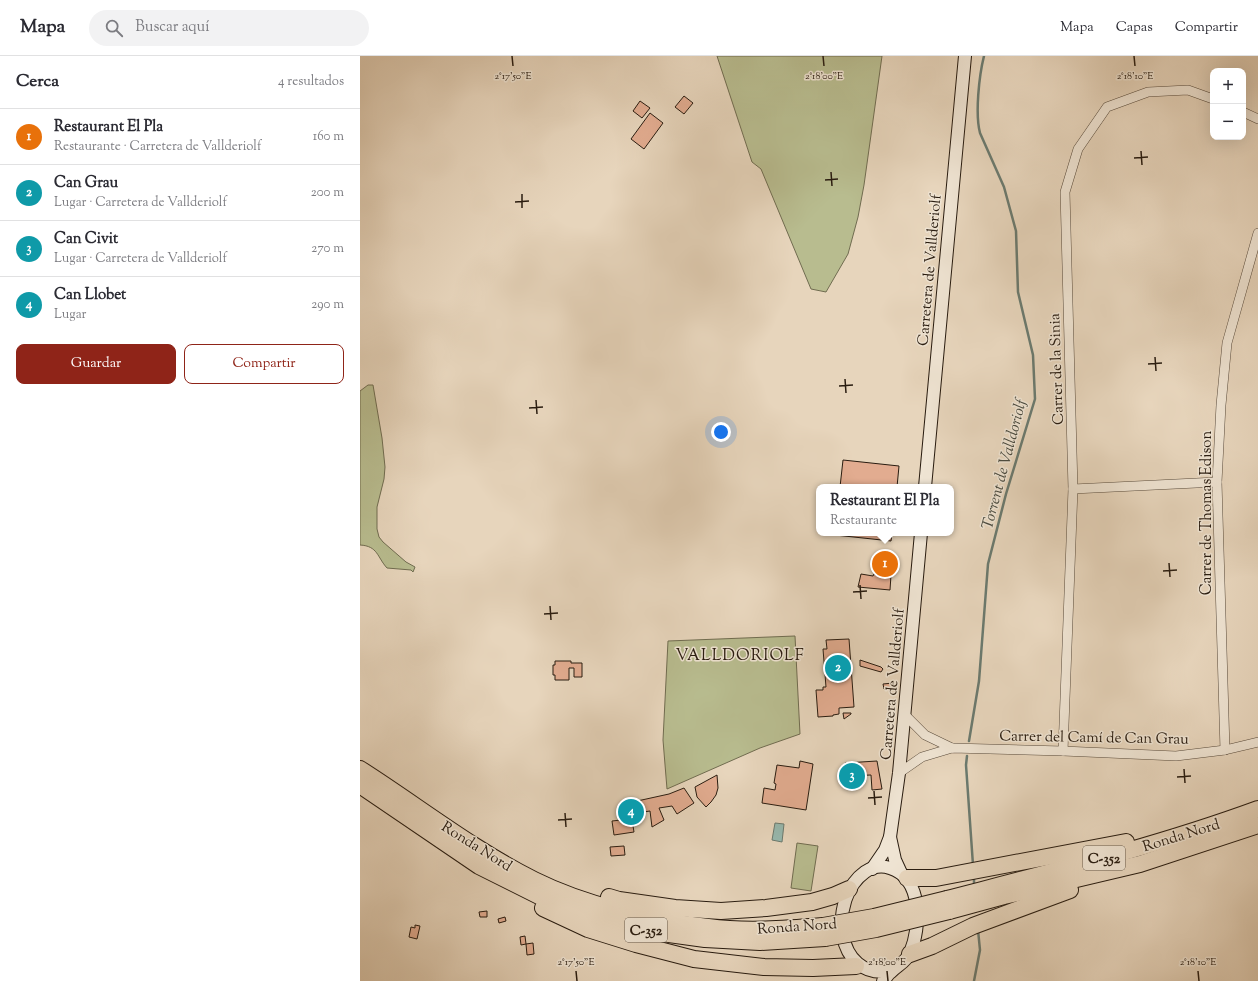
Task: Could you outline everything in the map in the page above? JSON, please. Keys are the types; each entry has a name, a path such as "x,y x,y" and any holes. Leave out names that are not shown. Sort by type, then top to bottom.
{"highway":[{"name":"Ronda Nord","path":"360,769 462,839 506,865 535,880 583,900 636,915 708,927 824,932"},
{"name":"Ronda Nord","path":"360,785 479,866 541,897 624,926 705,939 760,942 824,932 874,917 1004,896 1140,864 1258,825"},
{"name":"Ronda Nord","path":"948,905 1222,822 1258,809"},
{"path":"904,876 936,878 1128,842 1168,832 1196,830"},
{"path":"910,954 932,946 973,926 1140,864"},
{"path":"506,865 534,872 561,883 619,900 675,908 721,911 766,908 812,902 834,896 849,889"},
{"path":"479,866 492,880 537,905 588,929 636,944 694,959 764,967 813,968 862,973"}],"street":[{"name":"Carretera de Vallderiolf","path":"925,484 965,56"},
{"name":"Carrer de la Sinia","path":"1063,751 1073,489 1065,192 1078,149 1108,107 1148,92 1188,90 1210,98"},
{"path":"1246,113 1258,119"},
{"name":"Carrer de Thomas Edison","path":"1226,750 1217,482 1221,405 1227,343 1258,233"},
{"path":"1073,489 1217,482"},
{"name":"Carretera de Vallderiolf","path":"872,868 885,850 890,837 900,773 921,536"},
{"name":"Carrer del Camí de Can Grau","path":"905,715 925,735 952,748"},
{"name":"Carrer del Camí de Can Grau","path":"900,773 922,757 952,748 1176,756 1226,750 1258,742"},
{"name":"Carretera de Vallderiolf","path":"890,837 895,860 904,876"},
{"path":"885,867 898,870 904,876 913,891 918,912 917,930 910,954 902,964 891,971 882,974 862,973 847,955 843,942 841,918 849,889 858,877 872,868 885,867"},
{"path":"883,981 891,971"}],"green space":[{"path":"717,56 882,56 864,185 858,217 848,254 826,292 811,289 761,169 752,162"},
{"path":"368,385 373,385 382,438 385,467 384,479 377,507 377,529 379,537 383,542 406,562 415,567 413,572 411,570 387,568 374,550 370,547 360,545 360,391"},
{"path":"795,636 800,734 760,748 667,789 663,740 668,641"},
{"path":"797,843 818,846 811,891 791,888"}],"water":[{"path":"775,823 784,824 782,842 772,840"}],"building":[{"path":"684,96 693,103 684,114 675,107"},
{"path":"640,101 650,108 642,118 633,111"},
{"path":"650,113 663,123 644,149 631,139"},
{"path":"843,460 899,466 897,484 840,484"},
{"path":"844,536 892,536 891,541"},
{"path":"861,574 873,576 874,574 891,575 890,590 858,587"},
{"path":"849,639 854,707 839,708 839,714 833,716 818,717 816,690 823,690 823,687 826,687 823,649 827,649 826,640"},
{"path":"860,660 883,669 881,672 860,666"},
{"path":"555,661 582,663 582,677 574,677 574,668 569,668 569,680 555,680 555,675 553,675 553,665 555,665"},
{"path":"893,683 896,688 884,689 883,684"},
{"path":"843,713 851,713 851,714 844,719"},
{"path":"800,761 813,764 806,810 762,803 764,788 775,790 776,784 774,783 777,765 799,768"},
{"path":"877,761 882,789 872,790 871,775 846,776 845,763"},
{"path":"717,775 718,788 716,795 706,807 697,797 695,787"},
{"path":"684,788 694,803 677,814 672,806 659,808 664,820 652,827 650,811 631,814 634,832 614,835 612,821 621,820 619,805 669,794"},
{"path":"624,846 625,855 611,856 610,847"},
{"path":"487,911 487,917 480,917 479,912"},
{"path":"505,917 506,921 499,923 498,919"},
{"path":"415,925 420,926 417,939 409,937 411,927 415,928"},
{"path":"525,936 526,944 521,945 520,937"},
{"path":"533,943 534,954 527,955 526,944"}],"waterway":[{"name":"Torrent de Valldoriolf","path":"969,741 979,681 988,564 1006,494 1035,399 1033,355 1018,292 1016,231 1004,187 980,133 978,95 984,56"},
{"name":"Torrent de Valldoriolf","path":"967,756 966,765 973,865"},
{"name":"Torrent de Valldoriolf","path":"974,877 974,883"},
{"name":"Torrent de Valldoriolf","path":"974,981 980,950 978,930"}],"place":[{"name":"Restaurant El Pla","path":"885,564"},
{"name":"Can Grau","path":"838,668"},
{"name":"Can Civit","path":"852,776"},
{"name":"Can Llobet","path":"631,812"}],"district":[{"name":"VALLDORIOLF","path":"740,654"}]}
